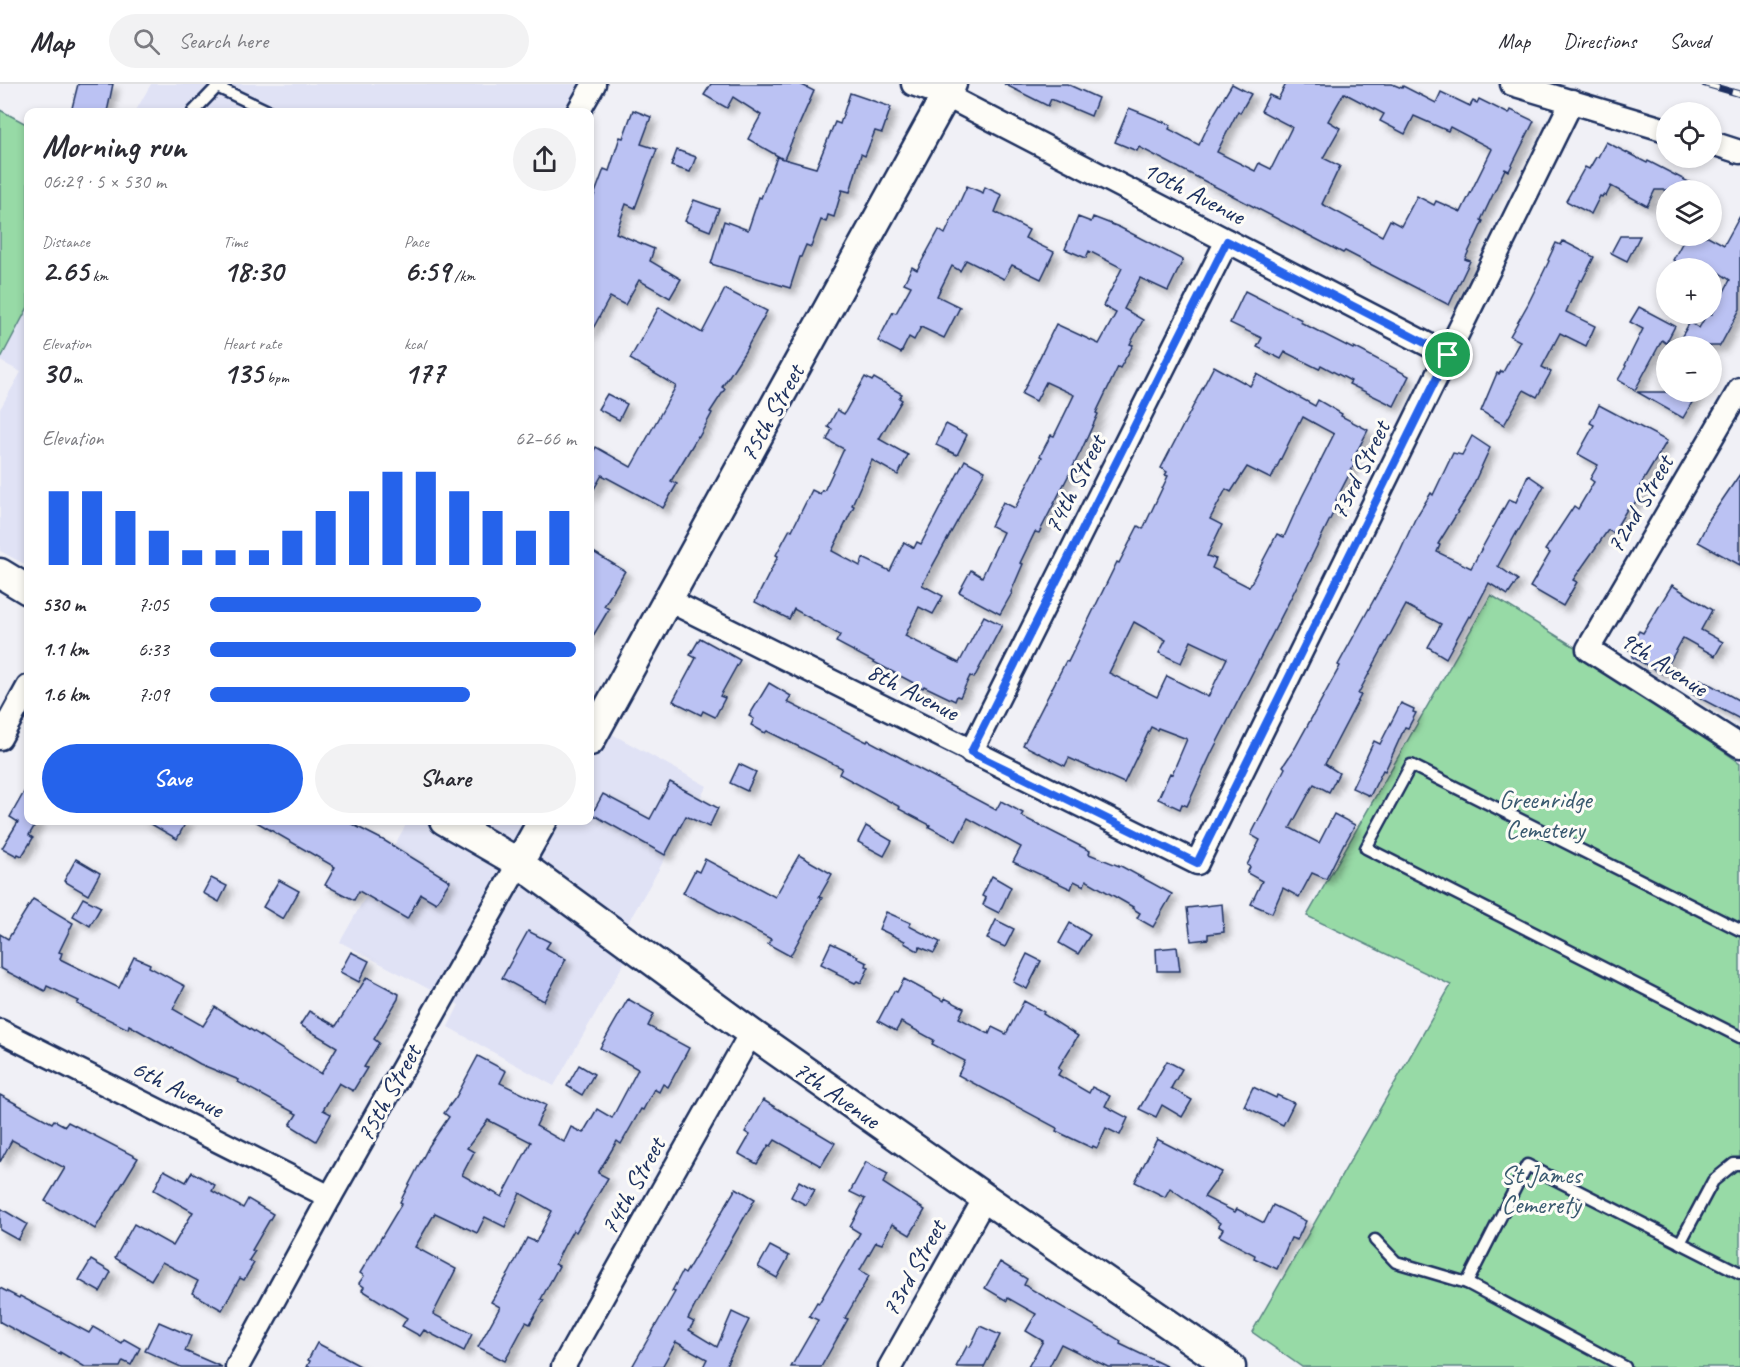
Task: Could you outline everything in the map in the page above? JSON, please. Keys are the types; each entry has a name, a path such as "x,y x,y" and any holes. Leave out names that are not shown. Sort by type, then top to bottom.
{"street":[{"path":"580,108 594,84"},
{"name":"10th Avenue","path":"912,84 948,89 1227,241 1448,355"},
{"path":"1512,84 1656,127"},
{"name":"75th Street","path":"594,725 668,600 948,89"},
{"name":"73rd Street","path":"1197,863 1572,101"},
{"path":"1722,146 1740,152"},
{"name":"74th Street","path":"971,752 1227,241"},
{"name":"72nd Street","path":"1588,649 1740,389"},
{"path":"0,573 24,588"},
{"name":"8th Avenue","path":"668,600 1197,863"},
{"name":"9th Avenue","path":"1588,649 1740,746"},
{"path":"0,738 24,694"},
{"name":"7th Avenue","path":"453,825 519,863 751,1033 1219,1364"},
{"name":"75th Street","path":"237,1367 330,1197 540,825"},
{"name":"6th Avenue","path":"0,1031 330,1197"},
{"name":"74th Street","path":"563,1367 751,1033"},
{"name":"73rd Street","path":"890,1367 985,1198"}],"lane":[{"path":"197,108 216,87 261,108"},
{"path":"1740,930 1411,765 1366,848 1740,1037"},
{"path":"1680,1243 1713,1182 1734,1164 1740,1164"},
{"path":"1467,1282 1527,1165 1740,1273"},
{"path":"1376,1240 1396,1262 1467,1282 1602,1362 1625,1367"}],"shaded area":[{"path":"151,84 579,84 565,108 137,108"},
{"path":"24,315 24,564 0,551 0,409 21,372 0,361"},
{"path":"594,724 707,786 614,947 628,956 554,1086 448,1027 459,1005 340,942 406,825 594,825"}],"green space":[{"path":"0,110 24,123 24,315 0,360"},
{"path":"1491,595 1573,646 1740,763 1740,1367 1302,1367 1252,1332 1451,985 1307,916"}],"building":[{"path":"78,84 113,84 108,108 72,108"},
{"path":"711,84 800,84 814,91 784,159 816,168 835,122 840,124 850,93 891,107 882,133 875,131 865,156 861,154 850,192 842,190 834,217 828,215 826,222 821,220 811,247 806,245 790,288 711,264 724,221 748,230 759,197 761,198 777,157 783,159 748,139 761,115 733,97 727,108 704,95"},
{"path":"1004,84 1067,84 1098,98 1091,116 1051,99 1048,106"},
{"path":"1232,84 1251,94 1240,113 1238,111 1217,152 1255,171 1259,163 1271,169 1292,127 1261,111 1269,95 1278,99 1286,84 1392,84 1402,88 1403,86 1436,103 1441,92 1470,106 1473,101 1477,103 1479,99 1509,114 1511,110 1534,121 1509,171 1505,169 1481,220 1483,221 1465,259 1470,261 1449,305 1345,251 1343,253 1139,147 1137,151 1115,142 1129,108 1171,125 1169,129 1199,145","holes":["1344,93 1384,114 1380,121 1405,134 1414,116 1448,131 1450,127 1492,149 1461,212 1436,201 1434,205 1417,196 1401,226 1390,220 1382,236 1322,204 1340,166 1323,158 1340,128 1328,121"]},
{"path":"633,110 651,117 641,144 657,149 635,208 626,204 616,233 654,249 650,261 681,279 670,298 639,280 625,305 610,297 594,327 594,196 604,169 609,171 620,137 623,138"},
{"path":"1606,142 1685,180 1656,180 1656,190 1647,206 1611,186 1606,196 1600,196 1591,214 1566,201 1585,167 1589,169"},
{"path":"677,150 696,157 690,172 671,166"},
{"path":"967,186 983,193 985,187 1002,195 995,212 1029,230 1025,238 1054,252 1041,279 1012,265 1004,279 966,260 960,271 952,266 937,296 960,307 944,338 921,327 914,340 909,337 901,353 878,341 893,312 896,313 911,286 904,283 912,267 917,270 939,230 945,234"},
{"path":"694,200 719,209 710,231 685,221"},
{"path":"1740,216 1740,309 1722,342 1722,336 1682,336 1689,324 1699,328 1701,324 1722,324 1722,296 1730,280 1722,275 1722,258 1674,258 1681,246 1724,245"},
{"path":"1078,217 1091,222 1093,217 1119,227 1183,260 1168,291 1140,278 1124,309 1143,320 1130,344 1133,345 1120,368 1118,367 1081,451 1039,533 1035,532 1020,563 1023,564 1012,593 1000,614 959,592 971,570 982,577 1003,532 991,526 1003,502 1015,508 1042,457 1040,456 1051,435 1054,436 1074,395 1046,382 1036,401 1022,394 1056,324 1099,344 1116,313 1103,306 1122,268 1089,251 1086,258 1065,249"},
{"path":"1620,236 1640,236 1627,261 1611,253"},
{"path":"1563,241 1594,257 1582,281 1580,280 1566,312 1595,326 1586,346 1560,333 1542,367 1551,372 1537,397 1524,390 1504,425 1481,411 1497,373 1503,372 1520,341 1510,336 1528,304 1556,243 1561,245"},
{"path":"725,289 767,311 722,387 725,389 710,412 712,413 699,437 671,481 677,484 663,508 602,475 594,489 594,451 596,447 631,467 676,386 630,359 659,307 702,333"},
{"path":"1245,291 1302,320 1300,322 1409,376 1394,406 1349,384 1351,381 1321,365 1319,369 1285,352 1281,359 1257,347 1262,338 1230,323"},
{"path":"1639,307 1656,316 1656,324 1675,326 1670,336 1656,336 1656,351 1635,390 1618,380 1643,329 1630,322"},
{"path":"1214,366 1250,386 1257,374 1315,406 1318,400 1342,414 1341,416 1368,430 1352,461 1355,463 1336,500 1339,501 1302,576 1187,806 1182,804 1180,809 1158,799 1187,739 1151,727 1124,783 1069,758 1065,766 1023,745 1066,661 1068,662 1117,562 1119,563 1138,526 1143,529 1168,476 1165,475 1167,472 1161,468","holes":["1303,417 1334,434 1284,537 1277,534 1249,587 1212,568 1216,559 1207,556 1222,525 1210,519 1226,489 1231,492 1247,467 1271,479","1134,622 1166,640 1159,653 1181,663 1191,641 1227,658 1208,697 1167,676 1157,697 1109,673"]},
{"path":"865,377 872,381 874,378 902,394 899,398 902,400 879,439 908,455 898,475 872,460 852,505 854,506 832,551 860,566 863,558 890,571 904,542 914,548 917,542 921,544 965,460 985,471 922,585 943,596 933,614 919,607 905,636 959,663 984,616 1002,625 974,678 970,676 960,697 957,696 955,701 924,686 923,688 836,642 840,635 794,609 789,619 755,602 778,556 776,555 790,529 792,530 812,490 820,494 822,490 824,491 844,449 827,440 832,429 828,427 837,410 844,414"},
{"path":"1637,392 1656,392 1656,402 1692,402 1683,418"},
{"path":"607,394 627,404 619,420 598,409"},
{"path":"1599,405 1667,441 1640,486 1644,488 1633,506 1630,504 1613,533 1608,530 1573,580 1577,582 1563,606 1530,587 1550,553 1545,550 1574,506 1578,509 1594,482 1590,479 1598,465 1578,454 1594,425 1590,423"},
{"path":"946,424 967,435 957,455 936,445"},
{"path":"1472,436 1490,448 1469,494 1438,544 1440,545 1437,552 1471,568 1509,499 1516,502 1528,475 1544,486 1498,566 1518,580 1508,595 1489,583 1446,658 1428,647 1441,624 1406,605 1358,694 1361,695 1325,764 1339,773 1329,792 1314,784 1290,828 1319,843 1334,814 1355,825 1326,879 1312,873 1299,897 1283,888 1272,913 1251,904 1262,881 1247,873 1250,867 1247,865 1260,840 1251,835 1285,768 1283,766 1340,666 1338,665 1399,554 1415,519 1431,493 1433,495 1453,453 1462,455"},
{"path":"1740,474 1740,565 1698,542 1710,518"},
{"path":"594,552 625,571 604,606 609,609 594,634"},
{"path":"1672,585 1712,610 1701,630 1723,642 1715,656 1683,638 1663,674 1632,657 1634,652 1629,650 1639,631 1643,633"},
{"path":"700,638 740,660 720,696 725,698 715,717 703,711 701,715 673,701 696,658 690,655"},
{"path":"1700,679 1740,701 1740,719 1692,694"},
{"path":"769,683 791,696 787,702 867,742 868,740 996,810 1001,801 1023,813 1021,816 1090,851 1089,854 1119,865 1172,894 1153,927 1137,918 1140,913 1133,907 1086,880 1084,886 1074,881 1071,889 1013,862 1021,847 968,818 956,841 839,774 842,768 751,725 754,719 749,716"},
{"path":"1401,703 1414,709 1413,712 1416,713 1408,728 1405,727 1385,771 1383,770 1370,796 1352,788 1374,741 1380,744"},
{"path":"739,764 756,772 747,791 730,783"},
{"path":"670,782 718,808 709,827 686,816 665,855 594,815 594,810 603,794 650,819"},
{"path":"24,792 24,825 35,825 29,835 33,838 22,856 18,854 17,856 2,848 18,822 10,817"},
{"path":"153,825 184,825 177,839"},
{"path":"262,825 354,825 385,841 450,881 436,903 421,894 407,919 359,891 354,900 325,885 335,867"},
{"path":"866,826 892,841 884,856 858,842"},
{"path":"799,855 832,874 819,897 822,898 790,956 768,944 771,939 683,893 695,870 699,872 705,859 775,897"},
{"path":"76,859 100,873 88,895 64,881"},
{"path":"992,876 1011,887 999,913 983,905 986,898 982,896"},
{"path":"211,878 227,886 219,902 203,893"},
{"path":"279,880 299,891 283,919 263,907"},
{"path":"83,898 101,907 90,926 73,916"},
{"path":"33,899 73,923 59,952 62,953 60,959 119,988 134,957 150,964 149,967 185,986 173,1009 203,1026 215,1007 321,1074 337,1047 300,1025 309,1011 336,1026 367,977 399,994 398,999 374,1039 379,1043 353,1091 339,1083 323,1110 331,1114 316,1141 290,1125 297,1114 238,1082 239,1080 200,1064 129,1025 128,1029 77,1004 79,1001 47,986 45,991 0,968 0,934 8,939"},
{"path":"1222,904 1224,932 1208,934 1208,939 1191,941 1187,908"},
{"path":"886,912 911,923 909,926 940,942 934,953 920,947 918,951 904,943 905,941 879,929"},
{"path":"996,920 1014,929 1005,947 987,939"},
{"path":"1070,923 1090,935 1078,954 1059,943"},
{"path":"528,931 550,942 546,948 566,959 544,1001 502,978"},
{"path":"831,943 867,963 866,966 869,967 861,983 857,981 855,983 836,974 837,972 821,964"},
{"path":"1177,947 1180,971 1157,971 1156,949"},
{"path":"351,952 369,961 359,982 340,972"},
{"path":"1027,954 1041,961 1027,989 1013,982"},
{"path":"904,979 944,1001 945,998 964,1008 959,1018 989,1034 992,1027 1006,1034 1024,1001 1078,1036 1058,1068 1061,1070 1058,1075 1089,1093 1092,1087 1110,1096 1105,1106 1128,1118 1120,1135 1106,1128 1097,1148 1093,1146 1092,1148 1056,1131 1057,1128 958,1075 965,1061 932,1044 934,1040 901,1022 896,1031 878,1021 894,991 897,992"},
{"path":"628,999 654,1014 648,1026 689,1048 668,1087 663,1084 659,1092 654,1089 621,1144 617,1141 598,1173 608,1178 576,1232 573,1230 555,1264 559,1266 541,1299 544,1300 530,1324 526,1322 505,1361 478,1347 500,1307 491,1302 527,1238 536,1242 552,1211 520,1193 505,1227 485,1217 477,1233 435,1213 415,1247 456,1269 433,1314 472,1334 464,1351 424,1330 420,1336 402,1326 407,1318 362,1290 364,1287 359,1283 364,1276 360,1273 402,1203 400,1202 429,1146 449,1117 444,1113 456,1097 478,1056 506,1071 500,1083 546,1105 536,1126 564,1142 571,1127 583,1133 597,1109 612,1118 638,1069 600,1048","holes":["488,1120 531,1142 502,1197 462,1175 474,1152 467,1148"]},
{"path":"1167,1061 1182,1069 1171,1088 1192,1100 1182,1117 1162,1105 1156,1117 1139,1109"},
{"path":"579,1065 594,1074 582,1095 567,1086"},
{"path":"1253,1087 1276,1098 1277,1095 1294,1103 1283,1125 1244,1106"},
{"path":"0,1095 52,1123 54,1120 65,1126 68,1122 138,1158 95,1229 63,1209 62,1211 45,1201 65,1168 12,1140 0,1162"},
{"path":"763,1100 835,1143 821,1166 775,1140 757,1164 739,1154 750,1135 745,1132"},
{"path":"1157,1139 1222,1172 1204,1197 1235,1212 1237,1209 1264,1223 1273,1205 1306,1221 1297,1240 1291,1238 1277,1269 1254,1258 1255,1255 1219,1236 1223,1229 1218,1226 1220,1223 1170,1188 1165,1197 1135,1182"},
{"path":"866,1162 888,1174 883,1183 925,1210 910,1235 892,1224 882,1244 876,1242 860,1270 869,1276 821,1367 791,1367 818,1320 809,1316 860,1233 850,1227 865,1199 850,1192"},
{"path":"164,1170 186,1182 192,1172 215,1185 212,1191 243,1208 248,1199 273,1214 252,1250 255,1251 249,1260 254,1263 244,1280 240,1278 222,1310 192,1293 198,1281 162,1262 151,1280 115,1258 134,1224 173,1246 193,1212 154,1190"},
{"path":"799,1181 815,1190 806,1205 791,1197"},
{"path":"736,1188 755,1199 688,1319 694,1322 689,1330 717,1347 732,1312 749,1320 725,1367 703,1367 707,1359 676,1342 662,1367 632,1367 675,1292 672,1291 682,1272 685,1274"},
{"path":"0,1208 27,1224 18,1240 0,1230"},
{"path":"770,1246 789,1256 777,1278 758,1267"},
{"path":"91,1260 111,1272 100,1292 79,1280"},
{"path":"1000,1262 1027,1279 1024,1285 1121,1341 1120,1344 1168,1367 1108,1367 1061,1344 1049,1367 1028,1367 1043,1341 1026,1331 1036,1314 985,1288"},
{"path":"0,1288 19,1298 20,1296 89,1333 93,1327 121,1343 124,1339 140,1348 131,1365 123,1361 120,1367 85,1367 0,1322"},
{"path":"159,1322 191,1336 185,1351 222,1367 181,1367 145,1351"},
{"path":"980,1326 1000,1335 984,1367 956,1367 967,1346 970,1347"},
{"path":"317,1343 362,1367 307,1367"}],"railway":[{"path":"1705,84 1740,94"}],"route":[{"path":"1227,241 1448,355 1197,863 971,752 1227,241"}],"park label":[{"name":"Greenridge Cemetery","path":"1545,814"},
{"name":"St James Cemerety","path":"1541,1189"}]}
